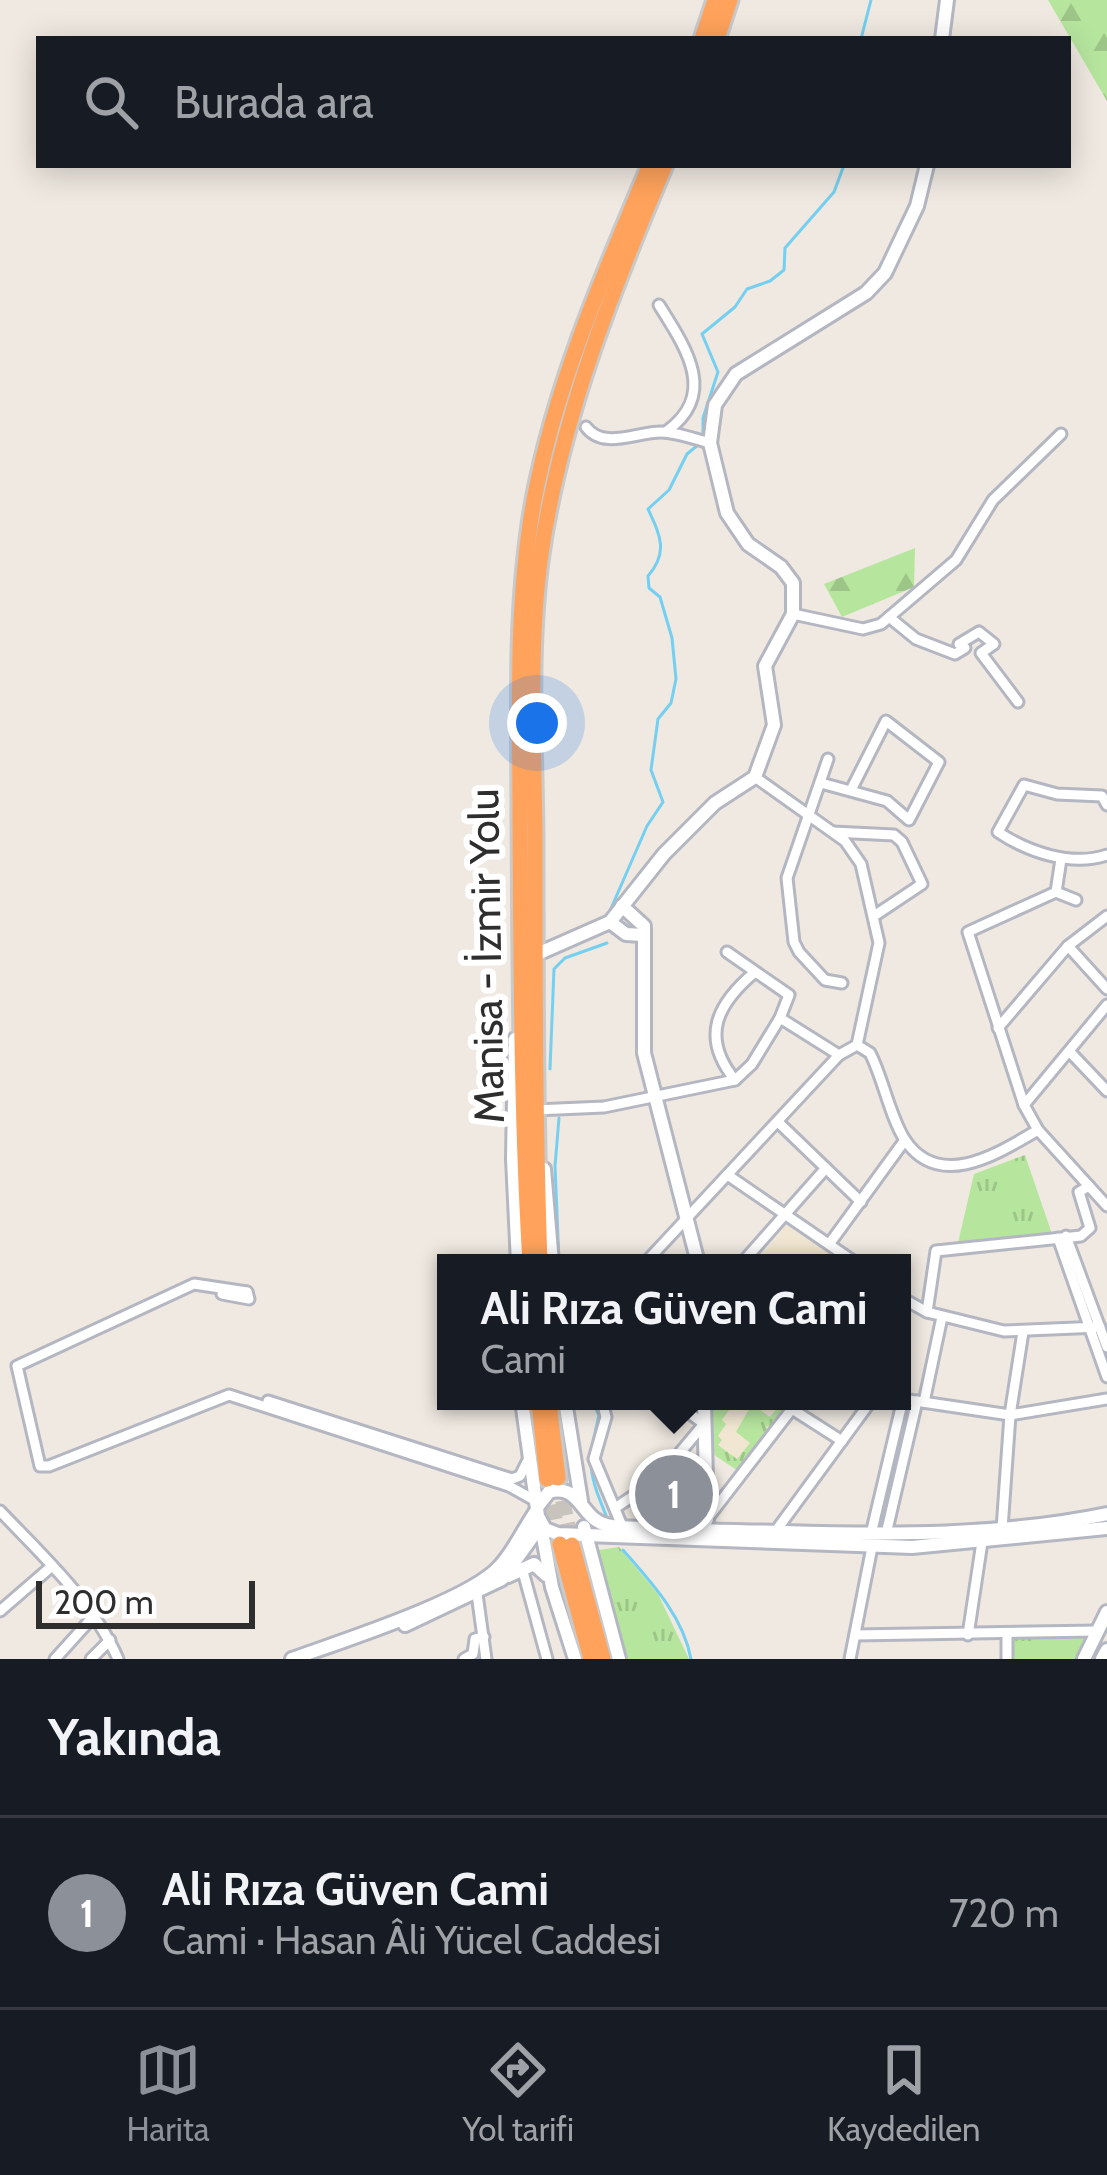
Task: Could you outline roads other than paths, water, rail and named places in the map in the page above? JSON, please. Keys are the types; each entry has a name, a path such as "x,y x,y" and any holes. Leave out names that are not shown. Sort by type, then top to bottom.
{"highway":[{"path":"703,36 715,0"},
{"path":"717,36 730,0"},
{"name":"Manisa - İzmir Yolu","path":"530,1254 520,595 530,526 567,374 649,168"},
{"name":"Manisa - İzmir Yolu","path":"540,1254 528,955 542,552 561,457 588,362 664,168"},
{"path":"541,1410 553,1479 549,1410"},
{"path":"571,1539 591,1659"},
{"path":"571,1539 603,1659"}],"main road":[{"path":"942,36 947,0"},
{"path":"518,1254 515,1005 528,955 610,922 715,802 755,777 774,725 765,666 793,614 793,583 782,567 735,530 710,443 715,406 736,374 866,293 885,273 917,206 926,168"},
{"path":"622,906 644,926 644,1053 696,1254"},
{"path":"610,922 626,934 643,935"},
{"path":"536,1113 551,1254"},
{"path":"523,1410 552,1587 575,1659"},
{"path":"566,1410 582,1509 571,1539 619,1659"},
{"path":"700,1530 704,1410"},
{"path":"292,1659 473,1586 499,1568 549,1492 564,1489 604,1525 982,1541 1107,1528"},
{"path":"542,1525 571,1539 700,1530 876,1538 1002,1529 1107,1514"},
{"path":"502,1580 542,1525"},
{"path":"308,1659 431,1616 522,1568 539,1565 552,1587"},
{"path":"1084,1659 1107,1612"},
{"path":"1102,1659 1107,1650"}],"street":[{"path":"659,305 690,362 694,381 692,405 682,421 667,431"},
{"path":"586,427 608,440 667,431 710,443"},
{"path":"793,614 863,629 890,617 956,560 993,500 1061,434"},
{"path":"890,617 916,639 956,654 965,647 959,644 979,632 994,644 981,653 1018,702"},
{"path":"820,783 887,801 910,820 939,762 886,721 851,790"},
{"path":"828,759 787,878 794,942 825,980 842,983"},
{"path":"755,777 811,814 862,864 879,943 857,1046"},
{"path":"1107,782 1105,800 1024,785 998,832 1016,844 1061,859 1094,860 1107,855"},
{"path":"833,832 894,836 902,842 922,884 874,916"},
{"path":"1056,892 1061,859"},
{"path":"1076,900 1056,892 968,932 1024,1105 1038,1130 1107,1206"},
{"path":"998,1028 1068,946 1107,916"},
{"path":"1068,946 1107,989"},
{"path":"536,1113 604,1107 735,1080 752,1064 789,995 728,952"},
{"path":"735,1080 718,1056 716,1028 726,999 755,972"},
{"path":"1024,1105 1107,1005"},
{"path":"780,1018 839,1055"},
{"path":"654,1254 839,1055 857,1046 866,1048 873,1058 905,1141 922,1155 952,1166 980,1163 1038,1130"},
{"path":"1070,1052 1107,1090"},
{"path":"778,1122 861,1202"},
{"path":"830,1244 905,1141"},
{"path":"750,1254 826,1168"},
{"path":"729,1176 844,1254"},
{"path":"927,1312 936,1250 1081,1236 1090,1228 1079,1192 1089,1186"},
{"path":"1062,1237 1104,1349 1107,1377"},
{"path":"20,1369 196,1291 249,1298 247,1292 194,1284 17,1366 44,1460 233,1391 512,1479 520,1476 528,1460"},
{"path":"911,1303 941,1317 1023,1332 1095,1328"},
{"path":"876,1538 921,1402 941,1317"},
{"path":"1002,1529 1010,1414 1023,1332"},
{"path":"20,1369 40,1466 229,1395 509,1486 537,1505"},
{"path":"911,1400 1010,1414 1107,1400"},
{"path":"604,1410 606,1418"},
{"path":"609,1410 594,1460 622,1526"},
{"path":"615,1508 657,1480 704,1424 685,1410"},
{"path":"700,1530 791,1410"},
{"path":"802,1410 842,1441"},
{"path":"775,1532 865,1410"},
{"path":"850,1659 901,1410"},
{"path":"0,1510 52,1566 110,1640 118,1659"},
{"path":"968,1635 982,1541"},
{"path":"0,1610 52,1566"},
{"path":"522,1568 547,1659"},
{"path":"477,1594 486,1659"},
{"path":"55,1659 92,1618"},
{"path":"856,1634 1097,1631"},
{"path":"1006,1635 1007,1659"},
{"path":"464,1659 473,1654 475,1639 484,1637"},
{"path":"91,1659 110,1640"}],"waterway":[{"path":"862,36 871,0"},
{"path":"703,436 703,418 718,372 702,334 735,307 747,289 784,270 785,248 834,192 843,168"},
{"path":"609,913 647,826 663,802 651,770 658,719 671,703 676,679 672,638 660,597 649,588 648,576 659,559 660,543 648,509 669,490 687,454 698,445"},
{"path":"550,1069 554,969 565,958 607,943"},
{"path":"559,1118 555,1166 559,1254"},
{"path":"596,1410 591,1468 607,1518"},
{"path":"623,1550 673,1614 691,1659"}],"tunnel":[{"path":"558,1478 572,1545"},
{"path":"548,1482 560,1544"}],"place":[{"name":"Ali Rıza Güven Cami","path":"674,1494"}]}
